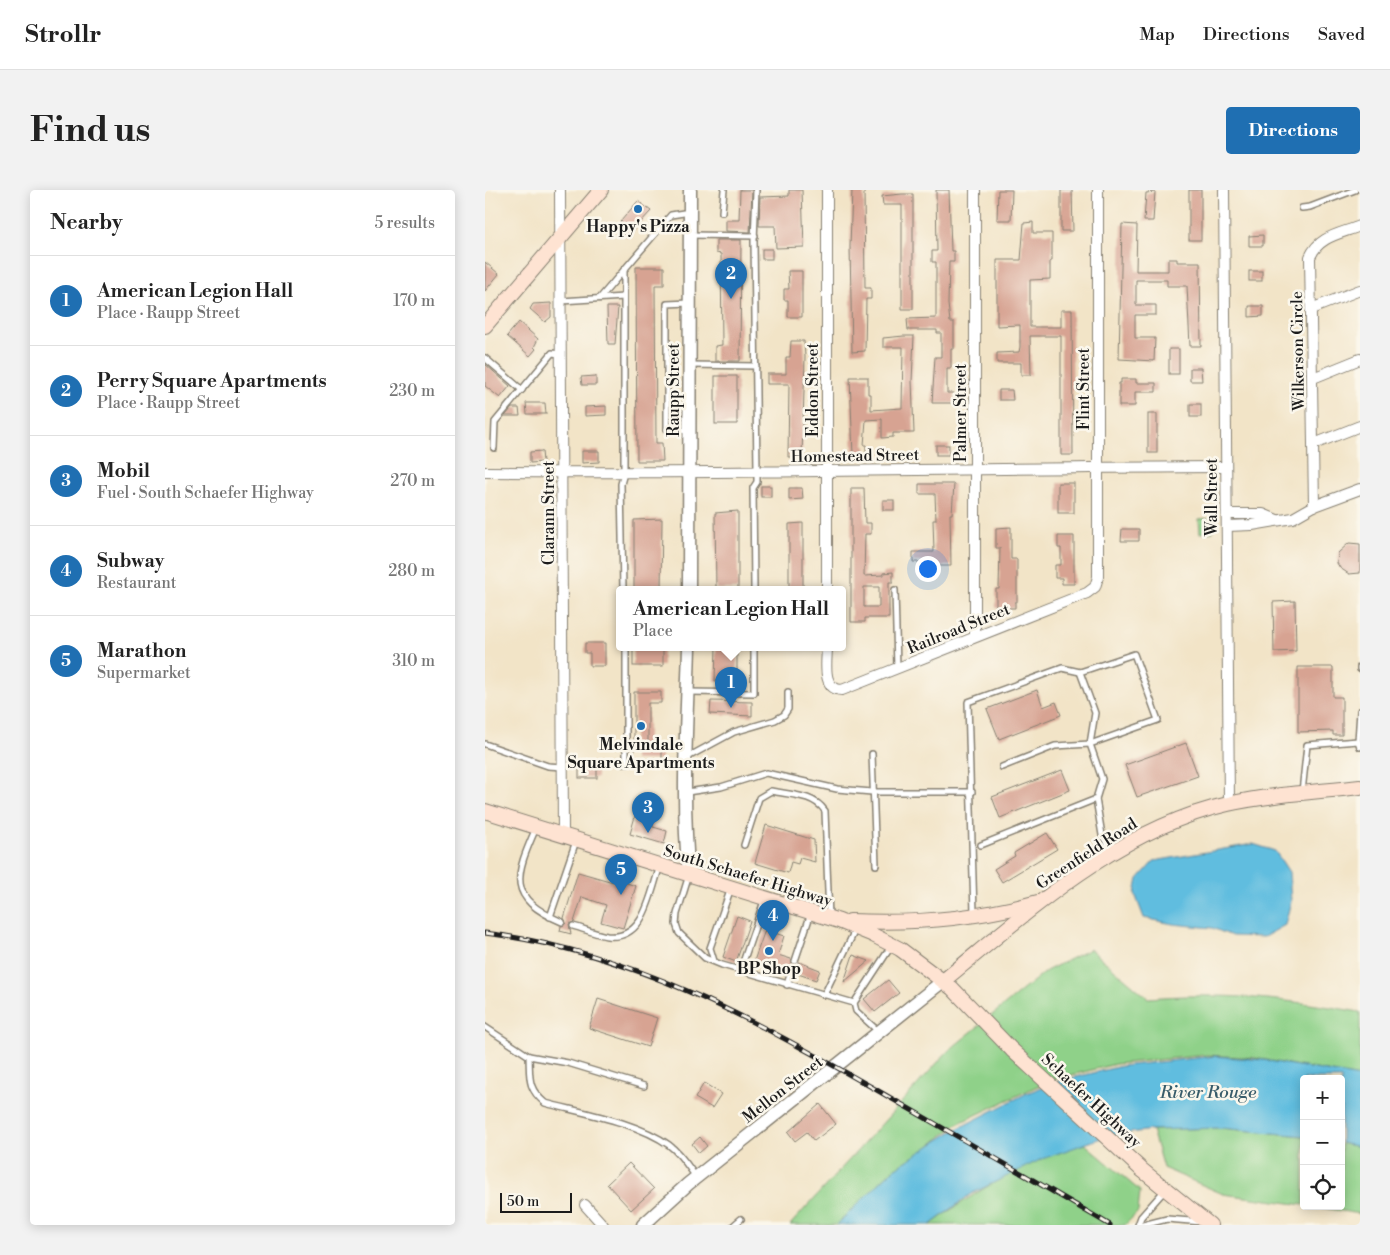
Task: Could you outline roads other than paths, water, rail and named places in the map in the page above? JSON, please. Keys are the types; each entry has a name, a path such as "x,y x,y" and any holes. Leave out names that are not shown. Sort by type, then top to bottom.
{"main road":[{"path":"485,326 601,190"},
{"name":"Greenfield Road","path":"943,982 1044,900 1113,853 1163,826 1229,804 1360,787"},
{"name":"South Schaefer Highway","path":"485,811 732,887 857,928 893,945 958,993"},
{"path":"834,920 904,923 974,916 1044,900"},
{"name":"Schaefer Highway","path":"958,993 1024,1061 1142,1170 1209,1224"}],"street":[{"name":"Clarann Street","path":"560,190 563,472 563,766 569,838"},
{"name":"Raupp Street","path":"689,586 690,190"},
{"name":"Eddon Street","path":"827,190 827,586"},
{"name":"Palmer Street","path":"975,190 975,636"},
{"name":"Flint Street","path":"1095,587 1098,577 1098,190"},
{"name":"Wall Street","path":"1224,190 1229,804"},
{"name":"Wilkerson Circle","path":"1314,506 1310,256 1315,246 1360,226"},
{"path":"1311,309 1360,290"},
{"path":"1313,378 1360,359"},
{"path":"1314,444 1360,426"},
{"name":"Homestead Street","path":"485,472 689,473 975,468 1226,467"},
{"path":"1227,526 1252,525 1293,518 1314,506 1360,489"},
{"path":"1227,514 1263,514 1277,520"},
{"name":"Railroad Street","path":"827,651 827,677 831,686 842,690 1087,593 1095,587"},
{"path":"689,651 686,848 689,874"},
{"name":"Mellon Street","path":"643,1225 697,1177 943,982"},
{"path":"585,1204 603,1225"}],"lane":[{"path":"722,212 723,190"},
{"path":"754,586 753,488 757,482 756,190"},
{"path":"1302,208 1310,207 1355,190"},
{"path":"600,298 671,215 690,212"},
{"path":"690,235 755,236"},
{"path":"623,586 621,484 624,472 624,270"},
{"path":"561,301 624,297"},
{"path":"689,431 667,429 667,304 690,303"},
{"path":"494,448 495,422 553,353 561,354"},
{"path":"485,358 522,390"},
{"path":"689,365 756,366"},
{"path":"895,590 897,668"},
{"path":"626,651 626,764"},
{"path":"688,692 754,693 754,651"},
{"path":"974,916 968,702 1062,668 1080,672 1134,654 1158,720 1091,744 1055,746 1002,767"},
{"path":"1080,672 1095,713 1091,744 1102,779 1097,798 1102,835 1113,853"},
{"path":"686,758 734,732 775,720 784,715 787,709 789,692"},
{"path":"1301,794 1307,745 1359,744 1360,711"},
{"path":"485,744 549,766 563,766"},
{"path":"872,754 876,865"},
{"path":"686,792 721,787 766,773 837,789 872,792 972,792"},
{"path":"744,844 759,798 771,791 814,799 825,811 834,920"},
{"path":"981,844 1097,798"},
{"path":"536,827 518,873 520,888 537,908 550,917 562,922"},
{"path":"550,917 569,838"},
{"path":"573,926 607,936 627,935 635,929 643,915 661,866"},
{"path":"689,874 678,907 676,924 679,933 705,958 740,971 854,1003"},
{"path":"714,961 710,948 732,887"},
{"path":"740,971 765,898"},
{"path":"795,961 811,912"},
{"path":"824,995 857,928"},
{"path":"879,1032 856,1011 854,1003 893,945"},
{"path":"787,984 791,971"},
{"path":"485,1026 529,1056 568,1063 644,1086"},
{"path":"529,1056 530,1085 535,1094 545,1103 645,1133 669,1145 681,1156 697,1177"},
{"path":"1138,1225 1141,1216 1165,1190"},
{"path":"734,1225 741,1219"},
{"path":"1143,1225 1167,1219 1209,1224"}],"water":[{"path":"1253,844 1275,851 1289,872 1291,901 1285,925 1264,937 1232,936 1212,928 1173,924 1144,918 1135,894 1138,879 1154,861"},
{"name":"River Rouge","path":"1215,1056 1264,1060 1360,1077 1360,1147 1345,1144 1345,1075 1300,1075 1300,1136 1220,1128 1152,1130 1107,1136 1042,1159 971,1194 930,1225 836,1225 894,1169 951,1132 1027,1093 1052,1083 1121,1066"}],"railway":[{"path":"485,933 538,942 590,955 687,991 735,1013 875,1089 1110,1225"}],"place":[{"name":"Happy's Pizza","path":"638,209"},
{"name":"Perry Square Apartments","path":"731,299"},
{"name":"American Legion Hall","path":"731,708"},
{"name":"Melvindale Square Apartments","path":"641,726"},
{"name":"Mobil","path":"648,833"},
{"name":"Marathon","path":"621,895"},
{"name":"Subway","path":"773,941"},
{"name":"BP Shop","path":"769,951"}]}
